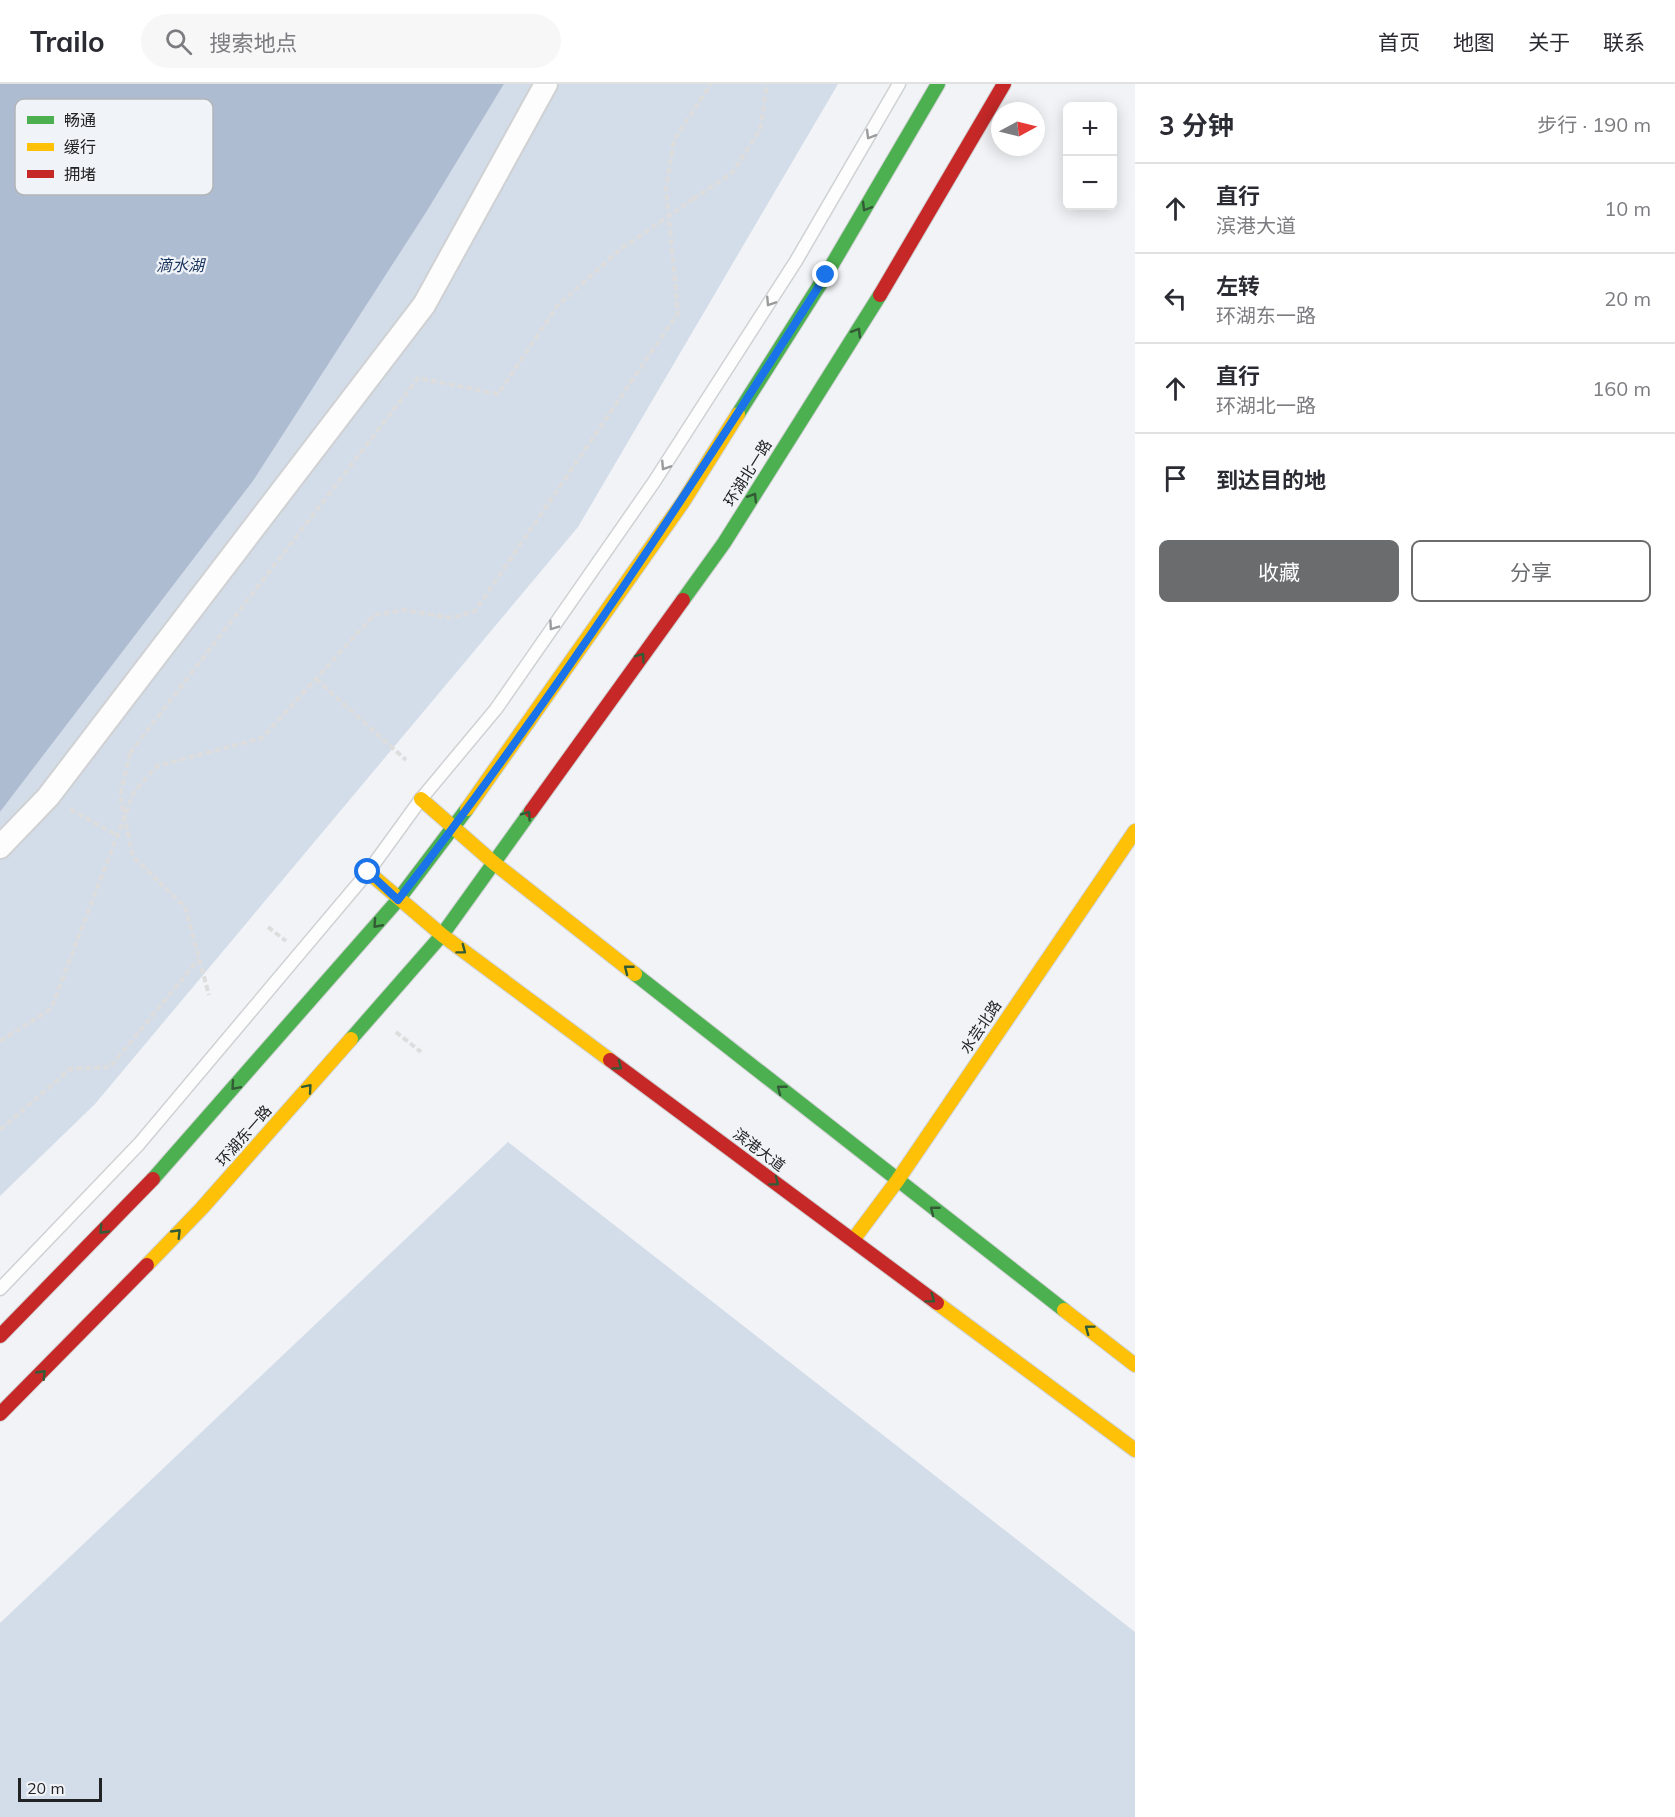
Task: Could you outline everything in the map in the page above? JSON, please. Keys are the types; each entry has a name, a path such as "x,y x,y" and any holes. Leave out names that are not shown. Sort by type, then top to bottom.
{"main road":[{"path":"0,1336 164,1167 398,900 453,829 682,502 826,275 938,84"},
{"name":"环湖北一路","path":"494,863 724,543 879,297 1004,84"},
{"path":"421,799 494,863 897,1181 1135,1365"},
{"name":"水芸北路","path":"852,1240 897,1181 1135,831"},
{"name":"环湖东一路","path":"0,1414 202,1208 442,935 494,863"},
{"name":"滨港大道","path":"368,872 398,900 442,935 1135,1450"}],"street":[{"path":"0,847 48,796 424,305 546,84"}],"lane":[{"path":"0,1289 139,1144 368,872 421,799 495,710 654,482 796,261 899,84"}],"path":[{"path":"0,1041 51,1009 135,792 157,766 261,738 374,615 405,610 451,618 475,611 678,313 666,189 675,140 711,84"},
{"path":"208,995 185,907 133,857 120,796 130,753 418,378 498,394 558,305 622,248 732,173 760,130 767,84"},
{"path":"316,679 406,760"},
{"path":"48,796 118,836"},
{"path":"0,1130 70,1069 110,1067 199,959"}],"shaded area":[{"path":"504,84 838,84 578,527 95,1104 0,1196 0,812 253,481 427,211"},
{"path":"508,1142 1135,1632 1135,1817 0,1817 0,1623"}],"water":[{"name":"滴水湖","path":"0,84 504,84 427,211 253,481 0,812"}],"traffic: fast":[{"path":"738,414 826,275 938,84"},
{"path":"683,600 724,543 880,295"},
{"path":"153,1179 398,900 467,809"},
{"path":"351,1039 442,935 531,811"},
{"path":"635,974 1064,1310"}],"traffic: slow":[{"path":"467,809 683,502 738,414"},
{"path":"421,799 494,863 635,974"},
{"path":"853,1240 897,1181 1135,831"},
{"path":"368,872 442,935 610,1060"},
{"path":"147,1265 202,1208 351,1039"},
{"path":"937,1303 1135,1450"},
{"path":"1064,1310 1135,1365"}],"traffic: jam":[{"path":"880,295 1004,84"},
{"path":"531,811 683,600"},
{"path":"610,1060 937,1303"},
{"path":"0,1336 153,1179"},
{"path":"0,1414 147,1265"}],"route":[{"path":"368,872 398,900 453,829 682,502 826,275"}]}
